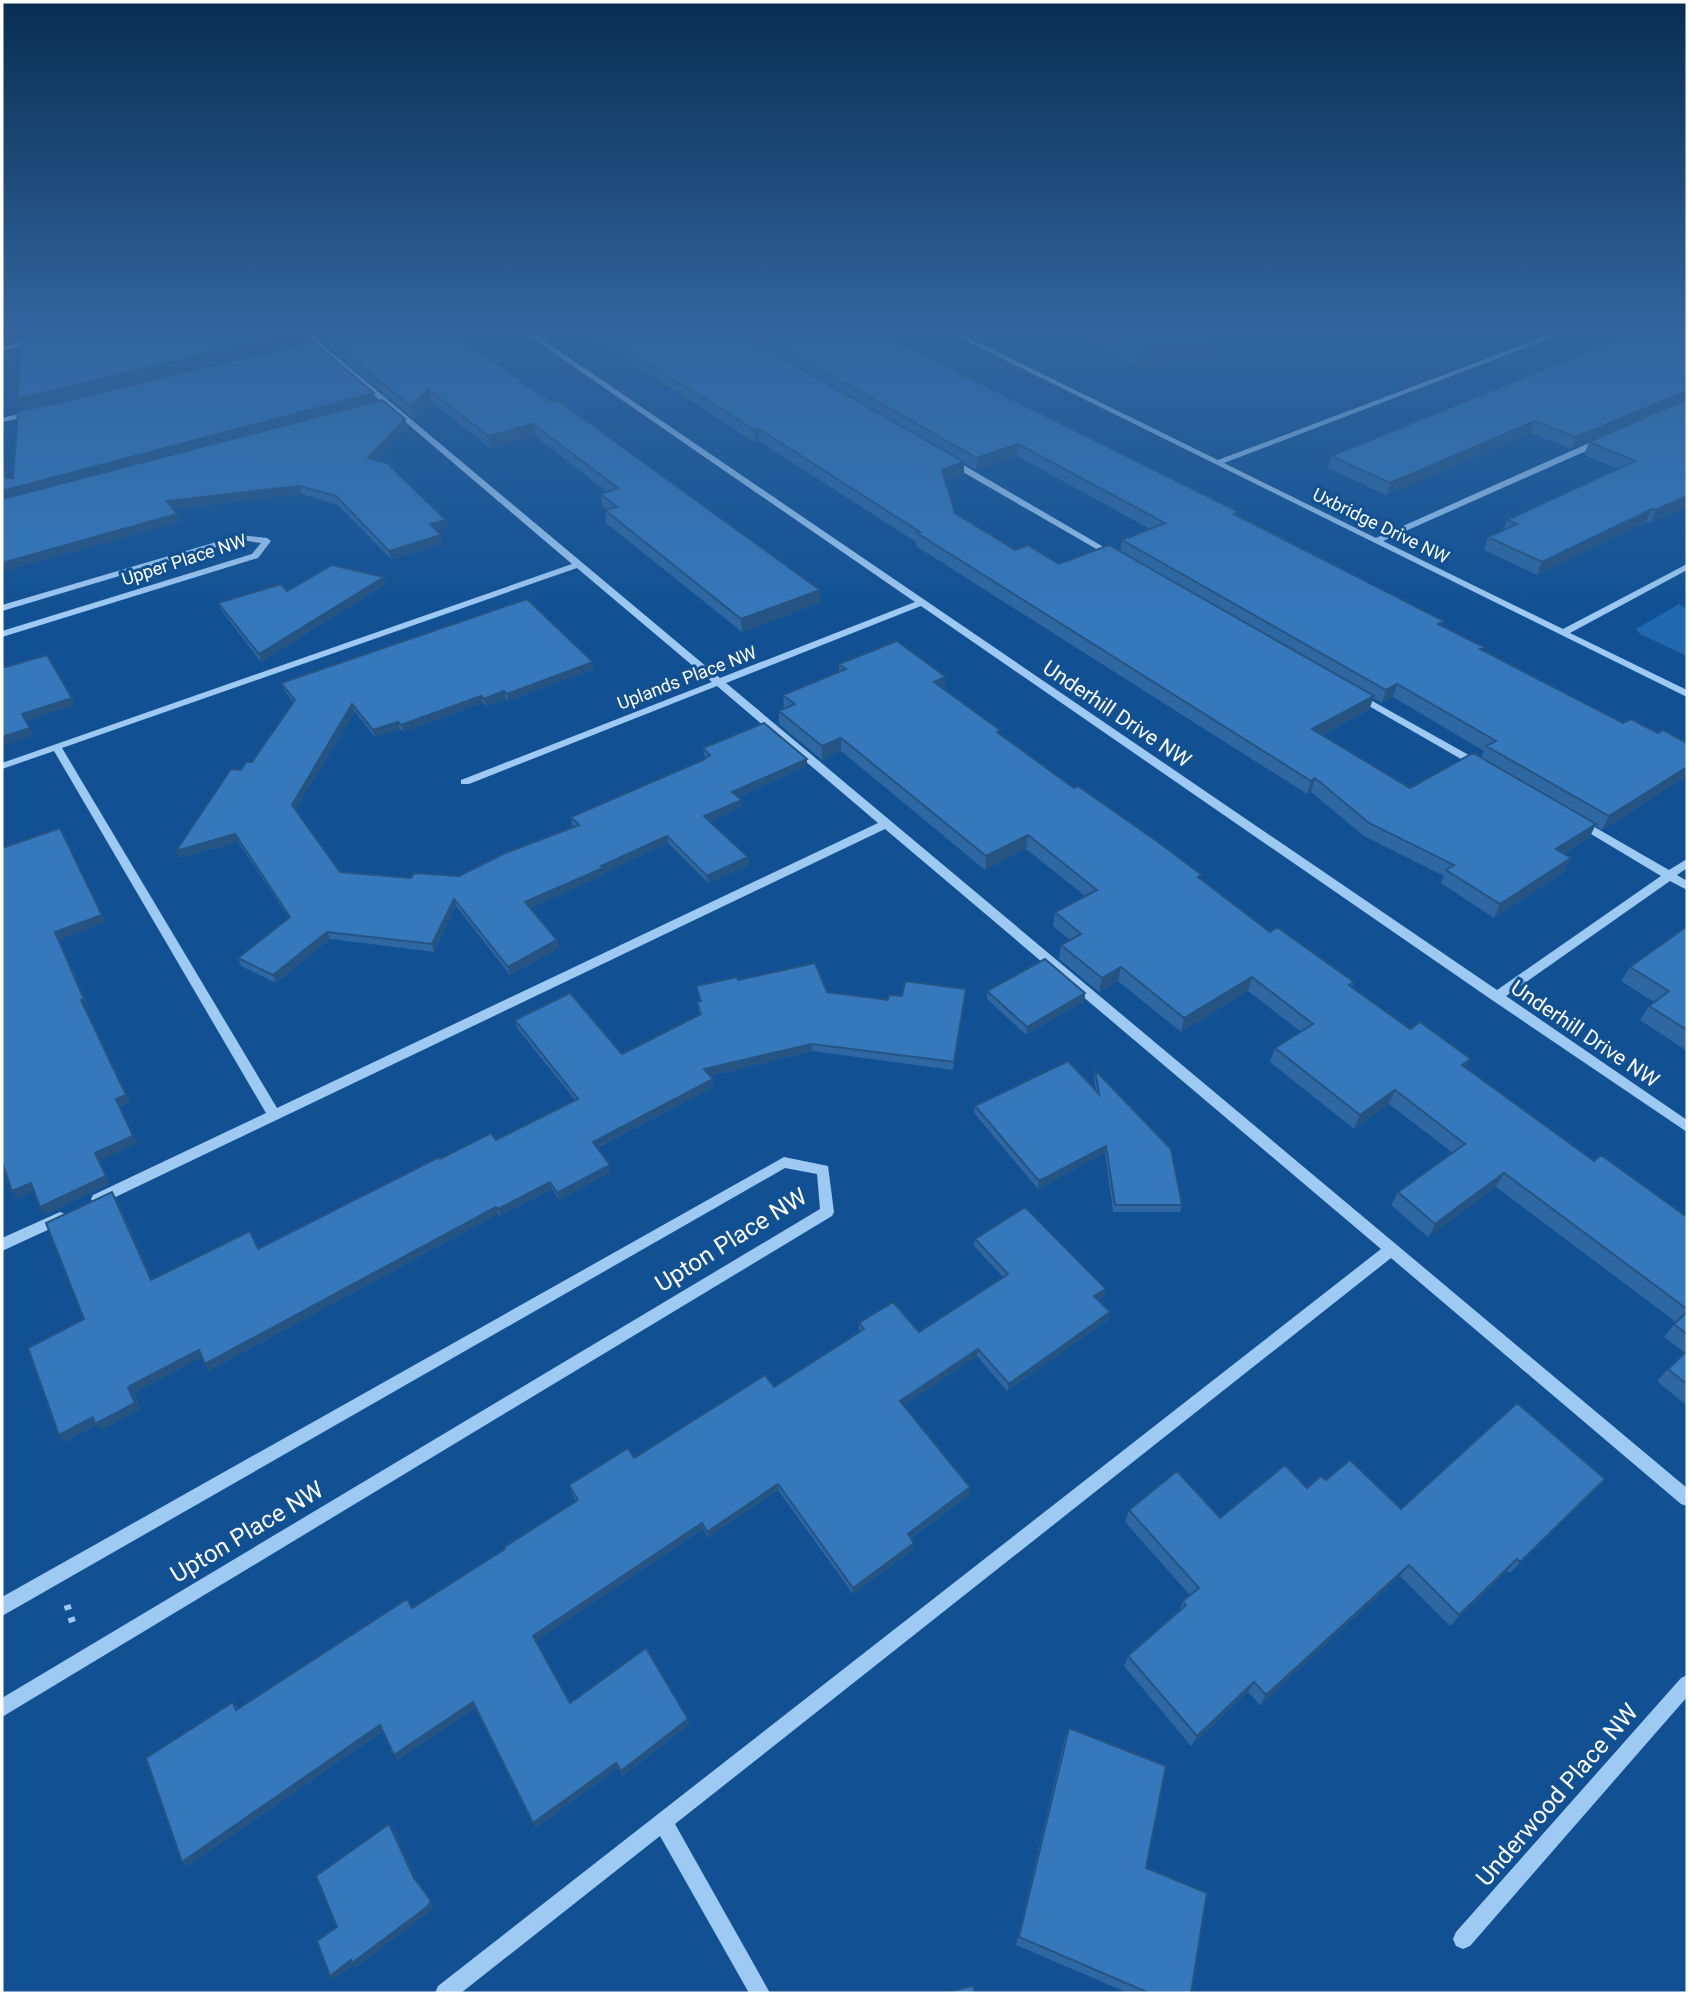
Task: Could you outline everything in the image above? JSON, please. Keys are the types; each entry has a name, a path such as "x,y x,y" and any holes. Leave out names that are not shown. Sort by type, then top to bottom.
{"street":[{"path":"411,424 721,682 1687,1498"},
{"name":"Underhill Drive NW","path":"661,424 1687,1127"},
{"name":"Uxbridge Drive NW","path":"1138,424 1687,694"},
{"path":"1217,463 1320,424"},
{"path":"1376,541 1611,437"},
{"path":"940,456 1121,559"},
{"name":"Upper Place NW","path":"2,608 240,537 267,541 255,556 2,634"},
{"path":"2,766 580,564"},
{"path":"1563,633 1687,567"},
{"name":"Uplands Place NW","path":"465,782 921,603"},
{"path":"1349,691 1493,774"},
{"path":"56,746 274,1115"},
{"path":"1565,815 1687,886"},
{"path":"2,1245 888,823"},
{"path":"1496,997 1687,863"},
{"name":"Upton Place NW","path":"2,1607 784,1162 822,1171 827,1212 2,1708"},
{"path":"445,1993 1392,1249"},
{"name":"Underwood Place NW","path":"1463,1939 1687,1684"},
{"path":"663,1821 760,1993"}],"path":[{"path":"66,1601 76,1632"}],"shaded area":[{"path":"1679,604 1687,609 1687,656 1640,634 1636,629"}],"building":[{"path":"17,424 256,424 2,491 2,455 6,478 13,478"},
{"path":"289,424 400,424 368,458 387,463 446,520 430,524 441,535 389,551 336,496 299,486 167,501 177,514 2,563 2,499"},
{"path":"473,424 533,424 488,436"},
{"path":"533,424 591,424 820,590 741,619 605,510 617,507 601,494 618,488"},
{"path":"746,424 898,424 964,462 942,470 955,513 1015,550 1028,545 1059,564 1109,545 1374,696 1312,729 1410,788 1473,753 1596,824 1556,849 1571,858 1500,904 1446,870 1454,865 1369,823 1315,778 1311,781 917,533 920,532 759,429 755,430"},
{"path":"917,424 1062,424 1239,512 1234,514 1444,621 1438,624 1484,647 1480,649 1623,723 1631,719 1658,733 1663,730 1687,743 1687,767 1609,816 1486,746 1496,741 1397,684 1386,690 1122,540 1165,523 1018,444 977,458"},
{"path":"1409,424 1528,424 1390,483 1331,456"},
{"path":"1543,424 1607,424 1576,437"},
{"path":"1630,424 1687,424 1687,496 1656,510 1652,509 1542,562 1488,537 1517,524 1507,520 1635,461 1589,442"},
{"path":"332,565 384,577 259,654 218,603 281,584 287,591"},
{"path":"527,599 593,662 507,694 504,691 484,699 481,696 401,725 398,722 373,730 352,704 292,805 340,872 411,878 414,873 459,876 505,853 579,825 571,817 703,760 710,755 703,748 764,723 807,759 732,792 742,800 704,816 748,857 707,876 667,836 601,866 603,868 525,902 557,940 508,967 454,899 432,944 327,932 273,975 238,958 290,917 235,834 176,851 231,769 241,770 246,762 252,762 295,700 281,683"},
{"path":"897,641 946,677 934,682 1000,730 997,732 1074,788 1078,786 1158,842 1202,875 1198,877 1270,932 1277,927 1354,982 1349,985 1410,1029 1420,1022 1471,1059 1462,1065 1594,1161 1601,1155 1687,1217 1687,1309 1504,1173 1435,1224 1398,1192 1465,1144 1395,1090 1360,1115 1275,1048 1313,1024 1252,977 1184,1018 1121,967 1102,978 1061,945 1081,934 1055,912 1097,890 1028,835 986,856 841,738 822,746 779,711 795,704 783,695 846,669 839,664"},
{"path":"47,655 72,698 22,714 30,728 2,737 2,668"},
{"path":"60,828 102,915 55,932 84,999 81,1000 126,1095 116,1099 133,1136 95,1153 106,1176 40,1207 31,1183 12,1191 2,1162 2,848"},
{"path":"1686,927 1687,1030 1649,1006 1669,991 1630,967"},
{"path":"1045,959 1085,993 1027,1027 987,991"},
{"path":"815,963 827,992 888,1000 889,995 902,996 905,981 966,989 954,1062 812,1044 704,1069 713,1079 593,1142 610,1165 557,1193 550,1182 498,1209 496,1207 205,1364 199,1350 128,1387 135,1403 95,1424 93,1417 59,1435 28,1348 84,1319 46,1223 112,1192 151,1280 250,1231 258,1249 439,1157 440,1159 491,1133 496,1140 578,1099 515,1020 570,993 622,1054 701,1014 697,1002 701,1001 696,986"},
{"path":"1068,1061 1099,1094 1095,1070 1171,1149 1182,1205 1115,1205 1106,1146 1039,1181 975,1106"},
{"path":"1025,1207 1106,1289 1094,1296 1110,1312 1009,1384 978,1349 900,1401 970,1487 908,1534 914,1543 853,1588 778,1484 707,1532 702,1523 533,1636 570,1703 646,1648 688,1719 621,1771 616,1763 533,1823 473,1702 394,1755 380,1725 182,1862 146,1758 233,1702 236,1710 407,1599 412,1608 505,1549 504,1547 578,1500 569,1485 628,1448 634,1458 765,1375 774,1387 864,1329 859,1323 893,1302 919,1332 1008,1274 975,1239"},
{"path":"1687,1312 1687,1334 1674,1324"},
{"path":"1687,1351 1687,1384 1668,1369"},
{"path":"1517,1403 1605,1479 1520,1562 1517,1559 1459,1615 1409,1565 1266,1695 1254,1682 1197,1736 1128,1656 1186,1605 1183,1601 1199,1588 1129,1510 1177,1471 1220,1518 1285,1465 1307,1488 1321,1476 1326,1480 1350,1460 1401,1509"},
{"path":"1069,1728 1166,1766 1146,1868 1207,1893 1191,1993 1149,1993 1019,1937"},
{"path":"389,1824 414,1878 431,1901 427,1907 352,1963 351,1960 330,1976 317,1941 337,1927 316,1876"},
{"path":"973,1986 975,1993 943,1993"}]}
